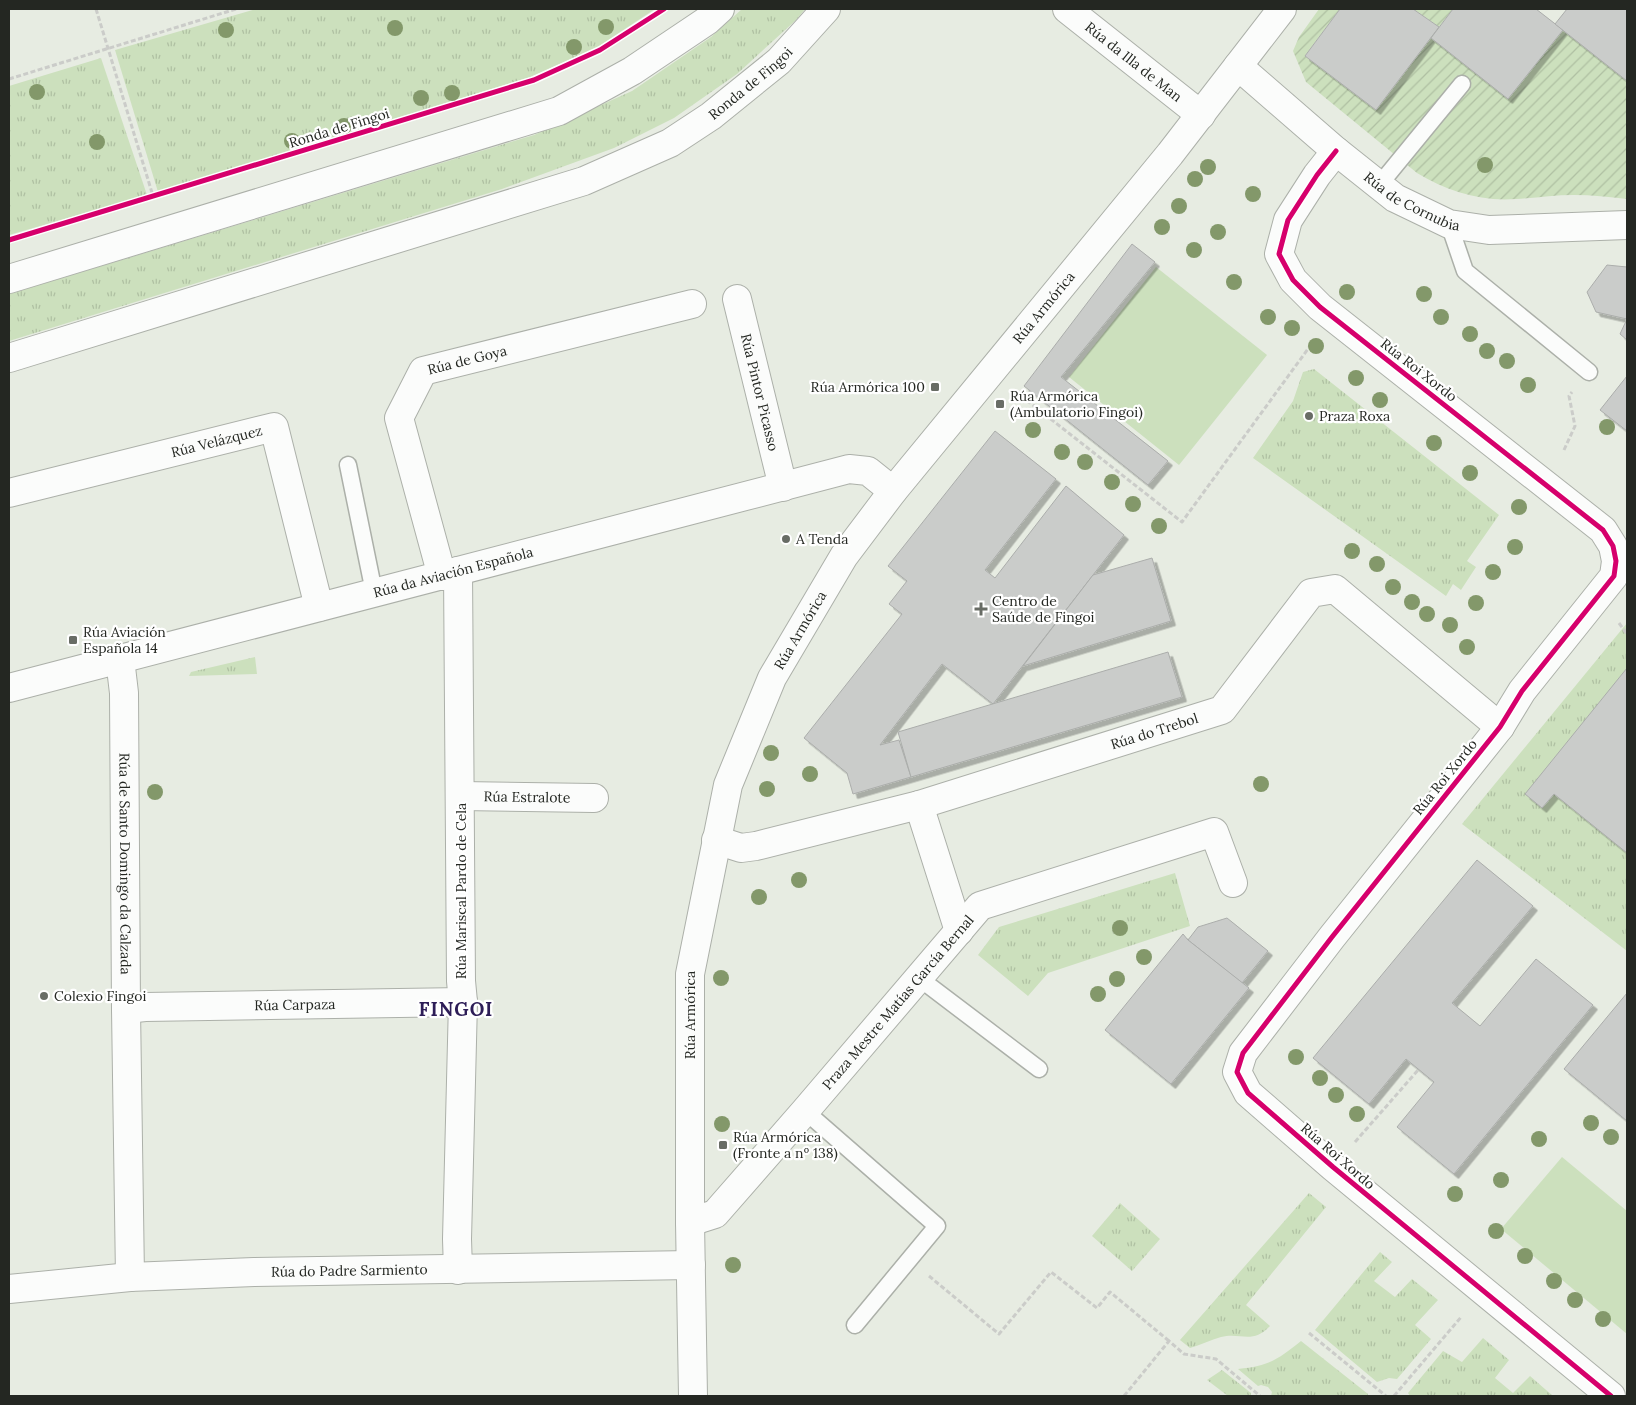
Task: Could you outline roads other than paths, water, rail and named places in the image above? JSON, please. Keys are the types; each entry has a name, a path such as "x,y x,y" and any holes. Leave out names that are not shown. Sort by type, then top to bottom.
{"street":[{"path":"9,279 560,111 632,71 708,20 720,9"},
{"name":"Ronda de Fingoi","path":"9,358 584,181 670,143 711,116 779,60 826,9"},
{"name":"Rúa da Illa de Man","path":"1067,9 1201,115"},
{"name":"Rúa Armórica","path":"693,1396 690,1222 690,974 728,786 772,678 844,556 893,491 1170,154 1282,9"},
{"name":"Rúa de Cornubia","path":"1238,66 1336,151 1380,184 1395,198 1449,224 1489,230 1627,225"},
{"name":"Rúa Roi Xordo","path":"1336,151 1317,175 1288,220 1279,254 1293,280 1320,307 1603,530 1613,546 1616,561 1614,576 1522,690 1500,727 1332,937 1243,1053 1237,1072 1248,1093 1333,1167 1611,1396"},
{"name":"Rúa Pintor Picasso","path":"737,299 783,487"},
{"name":"Rúa de Goya","path":"450,573 399,418 423,372 692,304"},
{"name":"Rúa Velázquez","path":"9,493 274,427 320,607"},
{"name":"Rúa da Aviación Española","path":"9,688 849,469 868,471 893,491"},
{"name":"Rúa Mariscal Pardo de Cela","path":"450,573 461,796 461,980 463,1002 457,1239 458,1270"},
{"name":"Rúa do Trebol","path":"716,840 740,848 748,847 919,805 1222,710 1311,593 1335,589 1500,727"},
{"name":"Rúa de Santo Domingo da Calzada","path":"120,659 124,693 130,1277"},
{"name":"Rúa Estralote","path":"461,796 594,798"},
{"path":"919,805 959,931"},
{"name":"Praza Mestre Matías García Bernal","path":"690,1222 715,1214 980,906 1214,832 1233,883"},
{"name":"Rúa Carpaza","path":"126,1009 145,1007 463,1002"},
{"name":"Rúa do Padre Sarmiento","path":"9,1289 130,1277 254,1272 691,1265"}],"lane":[{"path":"1380,184 1462,84"},
{"path":"1449,224 1465,270 1589,372"},
{"path":"348,465 374,592"},
{"path":"919,978 1039,1068"},
{"path":"805,1111 937,1226 856,1325"}],"place":[{"name":"Rúa Armórica 100","path":"935,387"},
{"name":"Rúa Armórica (Ambulatorio Fingoi)","path":"1000,404"},
{"name":"Praza Roxa","path":"1309,416"},
{"name":"A Tenda","path":"786,539"},
{"name":"Centro de Saúde de Fingoi","path":"981,609"},
{"name":"Rúa Aviación Española 14","path":"73,640"},
{"name":"Colexio Fingoi","path":"44,996"},
{"name":"Rúa Armórica (Fronte a nº 138)","path":"723,1145"}],"district":[{"name":"FINGOI","path":"456,1009"}]}
